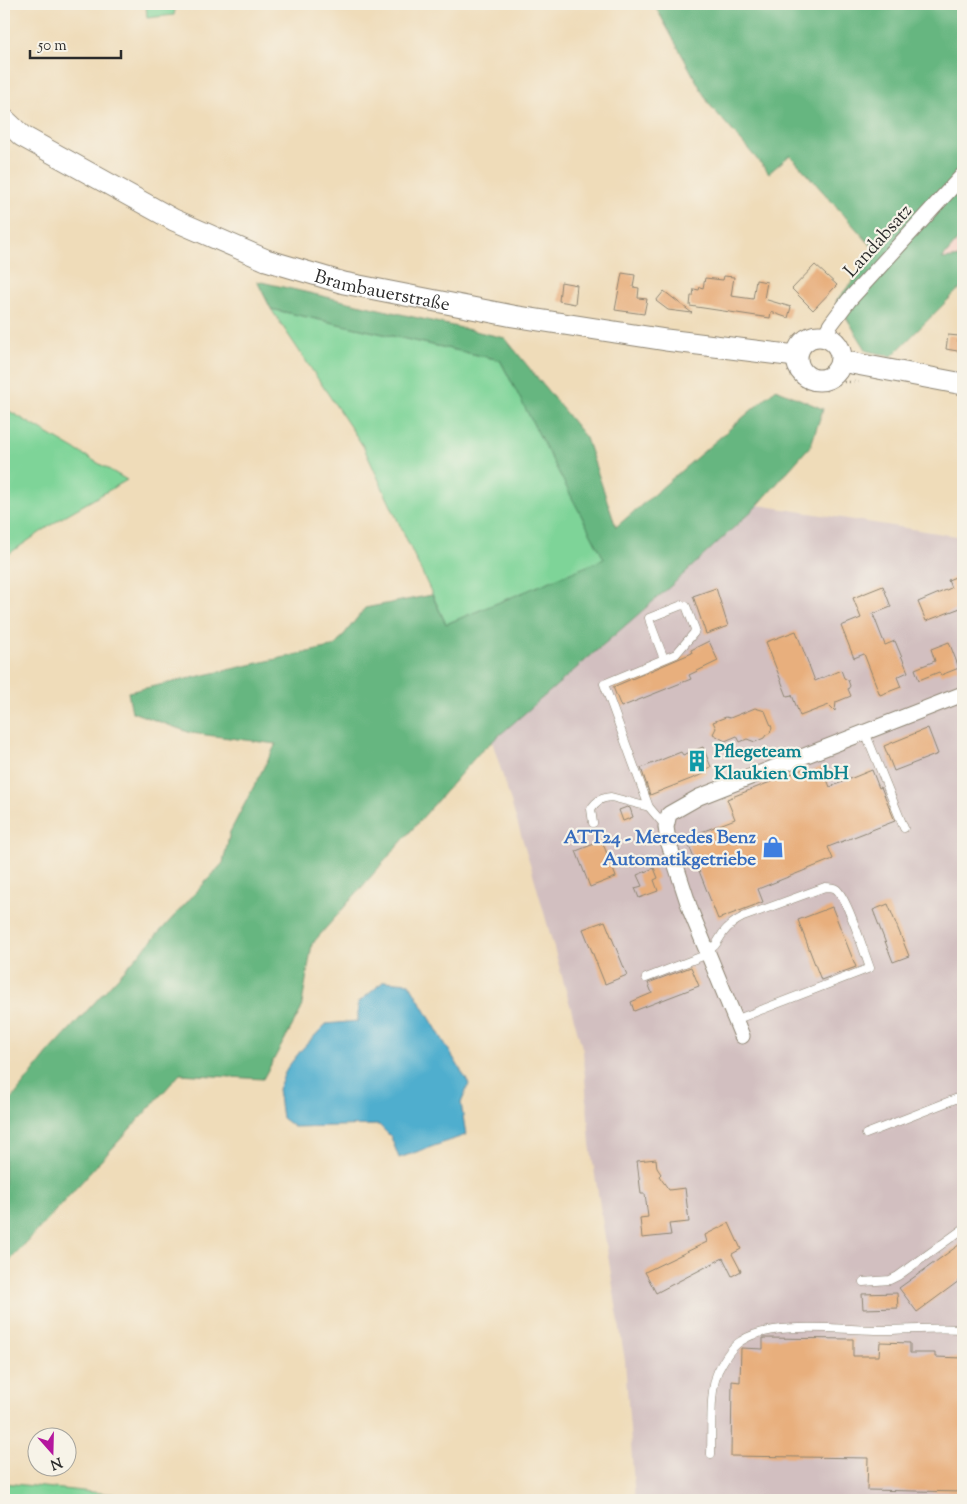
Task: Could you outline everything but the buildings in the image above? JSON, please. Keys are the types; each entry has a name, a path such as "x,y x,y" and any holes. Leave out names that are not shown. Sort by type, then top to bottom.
{"main road":[{"name":"Brambauerstraße","path":"4,120 22,136 174,220 266,260 344,283 513,316 789,361"},
{"path":"816,336 824,336 838,346 841,361 835,374 826,380 818,381 804,375 797,364 789,361 806,340 816,336"},
{"path":"841,361 963,384"}],"street":[{"name":"Landabsatz","path":"824,336 849,300 963,174"},
{"path":"742,1036 691,912 668,841 666,827 669,814 699,797 963,694"}],"lane":[{"path":"664,659 650,618 682,604 686,606 695,629 694,634 676,654 664,659 604,684 649,807 666,827"},
{"path":"865,732 904,828"},
{"path":"593,823 591,809 598,800 604,797 611,796 649,807"},
{"path":"646,978 708,952 715,947 732,923 743,917 825,887 834,888 841,894 870,968 735,1020"},
{"path":"866,1134 963,1096"},
{"path":"864,1282 890,1280 898,1276 963,1229"},
{"path":"711,1454 713,1385 718,1370 728,1354 741,1341 762,1332 800,1328 881,1330 963,1329"}],"path":[{"path":"789,361 808,389 826,390 844,382 858,382"}],"shaded area":[{"path":"963,235 963,257 942,259"},
{"path":"758,505 963,537 963,1500 635,1500 625,1361 590,1144 583,1051 532,870 492,741 673,584"}],"green space":[{"path":"146,4 176,4 174,15 147,18"},
{"path":"654,4 963,4 963,234 942,259 963,257 963,289 958,290 892,356 867,351 836,301 877,252 790,155 769,173 709,104"},
{"path":"257,281 505,338 586,438 616,527 776,389 823,409 811,445 758,505 673,584 479,753 312,944 301,1010 263,1079 180,1074 4,1267 4,1109 48,1053 223,863 230,832 276,744 191,733 132,712 128,692 335,646 365,608 432,595 446,624 604,559 500,360 271,309"},
{"path":"271,309 500,360 605,560 446,624 363,446"},
{"path":"4,408 127,480 66,515 4,557"},
{"path":"4,1483 170,1500 4,1500"}],"water":[{"path":"384,981 409,983 469,1084 461,1103 466,1135 399,1158 391,1137 379,1125 294,1127 282,1118 278,1089 287,1068 326,1024 358,1021 358,1003"}],"place":[{"name":"Pflegeteam Klaukien GmbH","path":"697,761"},
{"name":"ATT24 - Mercedes Benz Automatikgetriebe","path":"773,847"}]}
